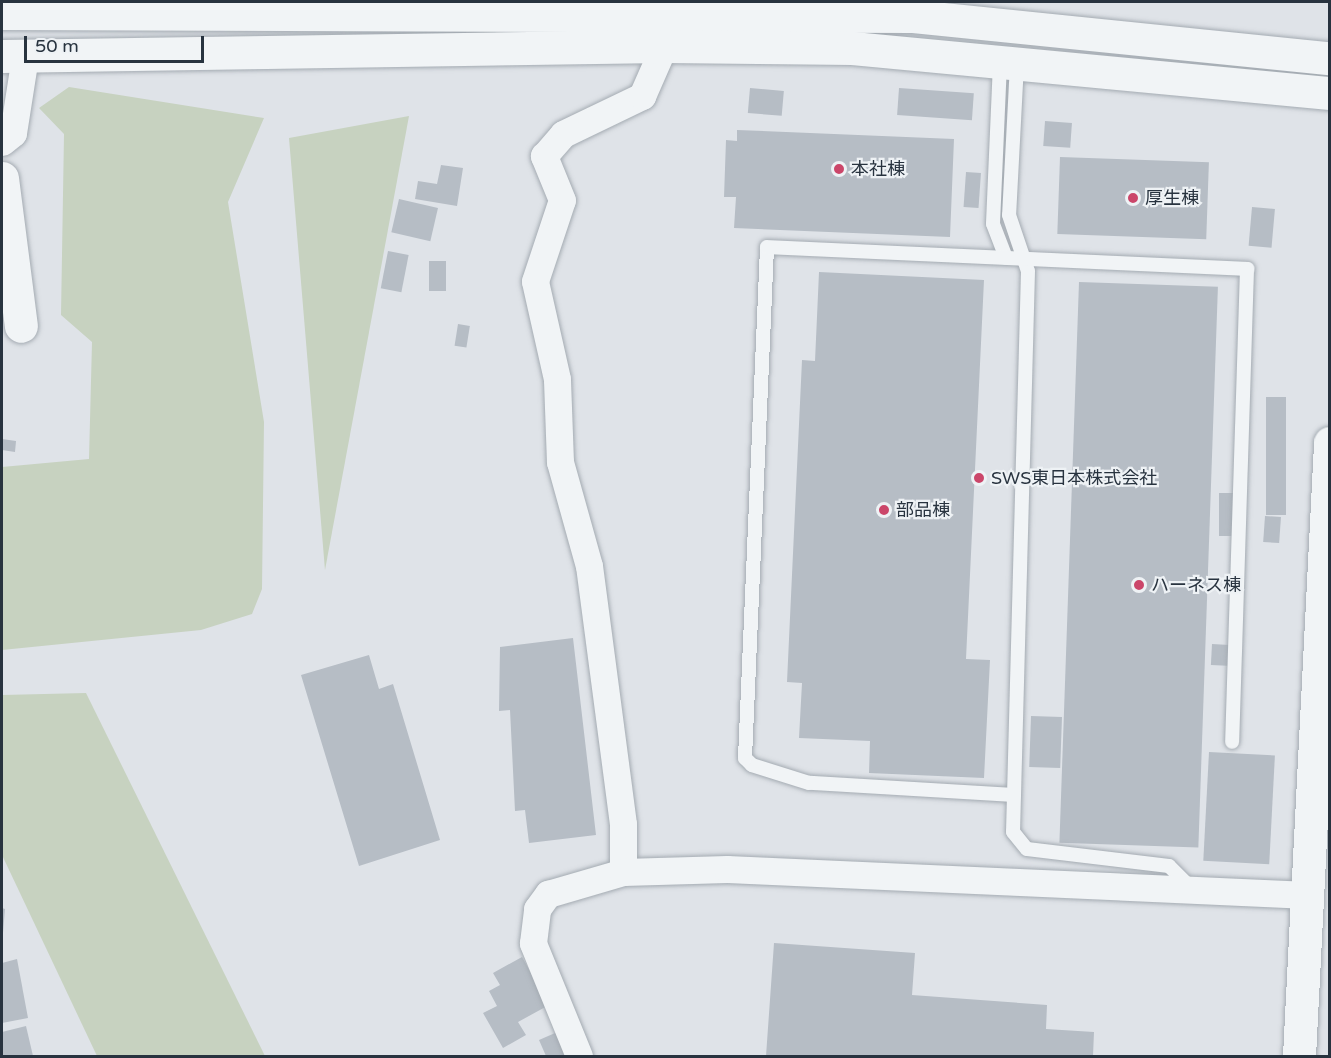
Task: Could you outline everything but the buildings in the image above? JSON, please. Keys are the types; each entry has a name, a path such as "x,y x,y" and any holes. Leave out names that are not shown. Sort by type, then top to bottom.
{"street":[{"path":"2,13 913,16 1329,58"},
{"path":"623,872 623,824 589,566 560,462 557,379 535,281 562,200 544,156 563,134 642,96 664,46"},
{"path":"2,142 13,133 13,56 664,46 852,48 1329,93"},
{"path":"2,178 21,326"},
{"path":"1299,1056 1329,443"},
{"path":"579,1056 533,944 537,909 548,894 623,872 727,869 1197,894 1308,895"}],"lane":[{"path":"1006,258 993,224 1009,63"},
{"path":"1009,63 1009,215 1026,258 1013,832 1019,845 1169,866 1197,894"},
{"path":"1014,795 816,784 752,765 745,758 767,247 1247,269 1232,742"}],"green space":[{"path":"69,87 264,118 228,202 264,422 262,589 252,614 201,630 2,650 2,467 89,459 92,342 61,315 64,134 39,108"},
{"path":"409,116 325,570 289,138"},
{"path":"86,693 265,1056 97,1056 2,855 2,695"}],"place":[{"name":"本社棟","path":"839,169"},
{"name":"厚生棟","path":"1133,198"},
{"name":"SWS東日本株式会社","path":"979,478"},
{"name":"部品棟","path":"884,510"},
{"name":"ハーネス棟","path":"1139,585"}]}
